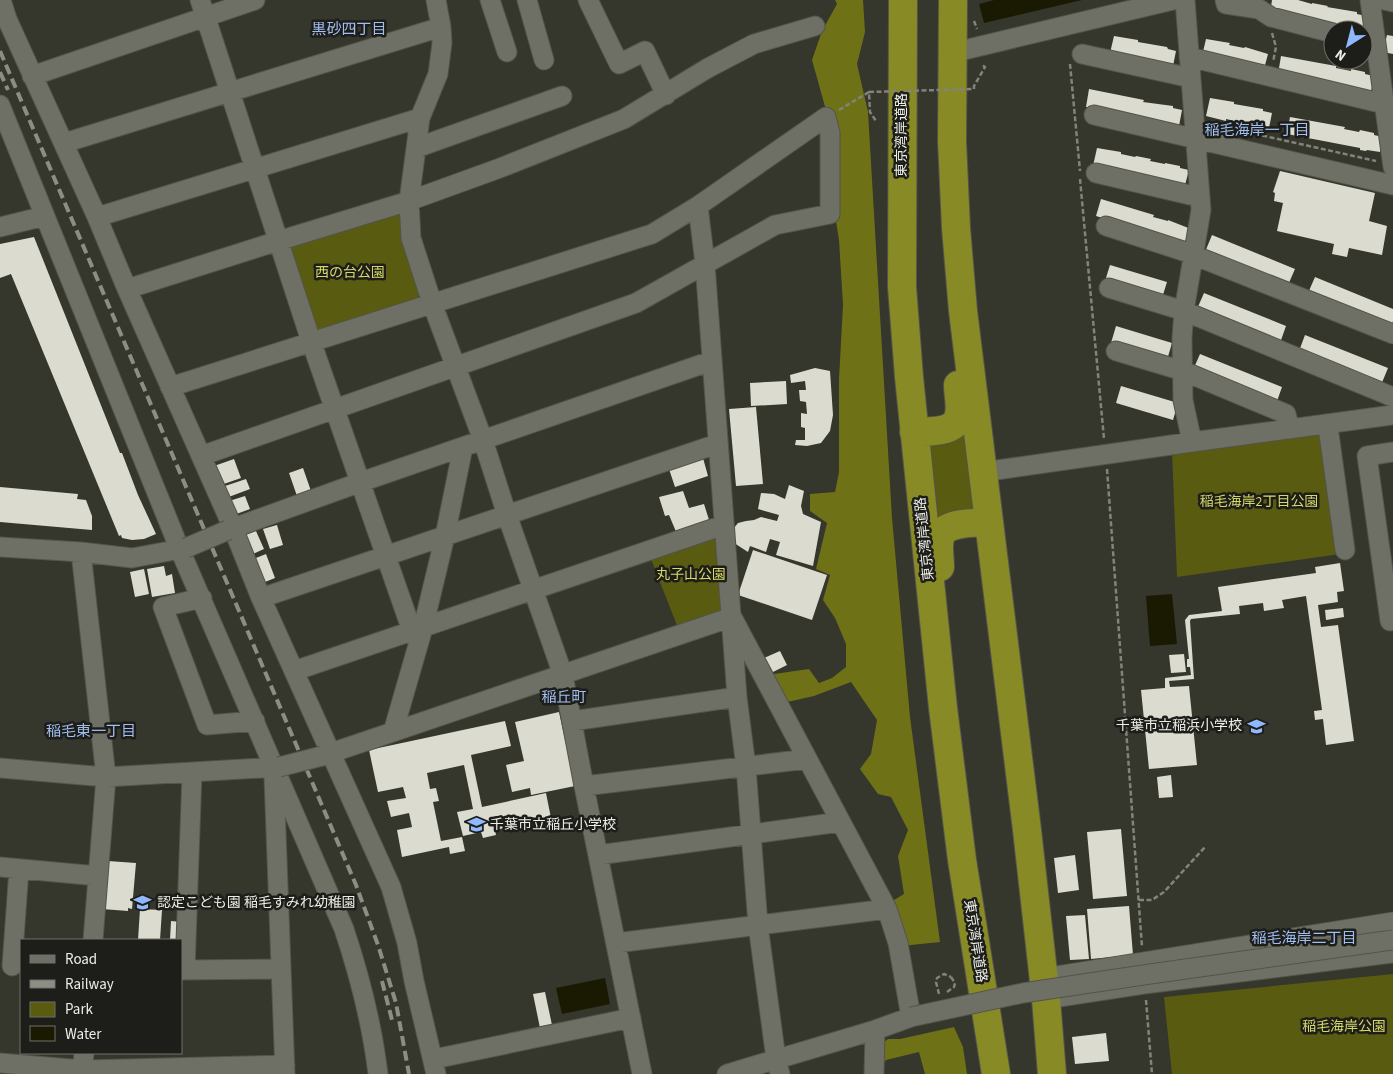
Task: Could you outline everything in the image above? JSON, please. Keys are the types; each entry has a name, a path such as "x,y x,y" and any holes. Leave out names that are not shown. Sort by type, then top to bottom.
{"highway":[{"name":"東京湾岸道路","path":"903,0 902,287 914,432 934,628 961,851 996,1074"},
{"path":"902,34 908,0"},
{"path":"953,0 952,141 956,228 963,311 1027,830 1045,989 1052,1074"},
{"path":"914,432 951,427 956,423 960,414 958,392 963,311"},
{"path":"934,628 940,576 940,541 942,533 948,526 989,522"}],"street":[{"path":"1,0 32,76 97,217 294,671 327,755 390,887 407,943 414,981 435,1067 631,1018"},
{"path":"32,76 202,8 255,0"},
{"path":"436,0 442,43 438,74 420,118 409,202 411,238 454,366 483,440 507,515 564,675 584,786 642,1074"},
{"path":"490,0 506,52"},
{"path":"527,0 544,60"},
{"path":"588,0 619,64 645,51 666,95"},
{"path":"952,50 964,50 1172,0"},
{"path":"1185,0 1201,210 1184,312 1182,338 1183,400 1192,442"},
{"path":"1225,0 1226,4 1259,9 1271,17 1323,30"},
{"path":"1370,0 1388,113 1393,166"},
{"path":"1384,0 1393,2"},
{"path":"202,8 311,341 386,556 418,629"},
{"path":"127,289 409,202 500,168 624,119 708,68 754,44 815,26"},
{"path":"64,143 441,27"},
{"path":"1189,57 1269,76 1388,113"},
{"path":"1076,59 1191,78"},
{"path":"416,148 562,96"},
{"path":"1,108 202,598 276,767 340,921 358,970 369,1018 378,1074"},
{"path":"1094,115 1195,129 1393,184"},
{"path":"170,387 652,234 698,206 826,117 830,132 830,214 775,224 636,303 201,456"},
{"path":"97,217 420,118"},
{"path":"1096,173 1190,195 1200,195"},
{"path":"698,206 705,264 737,697 746,767 758,925 778,1067"},
{"path":"0,227 44,216"},
{"path":"1106,226 1194,255 1393,334"},
{"path":"1109,288 1184,312 1393,397"},
{"path":"1116,350 1182,371 1286,414 1290,429"},
{"path":"0,547 81,552 132,558 183,549 231,529 361,482 711,361"},
{"path":"982,472 1290,429 1348,413 1393,415"},
{"path":"1329,434 1345,550"},
{"path":"261,598 717,444"},
{"path":"393,732 418,629 445,536 463,447"},
{"path":"1393,452 1367,456 1390,621 1393,620"},
{"path":"294,671 724,525"},
{"path":"81,552 106,777 93,939"},
{"path":"202,598 163,607 206,726 255,721"},
{"path":"0,768 106,777 276,767 327,755 732,617"},
{"path":"732,617 886,909 898,943 911,1017"},
{"path":"572,721 737,697"},
{"path":"584,786 807,759"},
{"path":"0,1063 285,1070 276,767"},
{"path":"192,773 183,970 282,969"},
{"path":"598,855 840,822"},
{"path":"0,867 98,876"},
{"path":"11,966 19,869"},
{"path":"616,943 886,909"},
{"path":"1045,989 1144,963 1393,922"},
{"path":"727,1074 778,1067 911,1017 1022,993 1393,940"},
{"path":"1045,989 1144,984 1393,953"},
{"path":"874,1074 875,1030"}],"path":[{"path":"974,20 977,29"},
{"path":"1269,76 1276,47 1271,32"},
{"path":"1076,59 1105,446"},
{"path":"826,117 869,92 974,89 985,67 982,65"},
{"path":"869,92 870,112 876,121"},
{"path":"1195,129 1393,166"},
{"path":"1106,460 1144,963"},
{"path":"1139,900 1152,900 1164,892 1205,847"},
{"path":"932,996 941,994 949,991 954,987 954,979 947,974 939,975 936,980 938,991 941,1000"},
{"path":"1144,984 1152,1074"}],"green space":[{"name":"西の台公園","path":"397,209 404,215 409,251 419,295 416,302 322,331 314,328 287,252 291,243"},
{"path":"965,427 975,514 933,529 924,443"},
{"name":"稲毛海岸2丁目公園","path":"1322,429 1340,554 1177,577 1172,451"},
{"name":"丸子山公園","path":"712,535 719,538 721,614 678,628 649,554"},
{"name":"稲毛海岸公園","path":"1393,974 1393,1074 1172,1074 1164,997"}],"shaded area":[{"path":"835,0 863,0 865,32 857,64 868,112 892,518 910,717 940,942 901,946 889,903 904,894 898,856 908,830 891,797 878,794 860,769 871,754 877,720 851,682 814,696 783,703 767,675 809,669 819,683 832,678 846,667 846,644 835,618 823,600 830,575 816,569 827,523 810,511 810,494 835,492 839,472 839,379 843,305 839,240 835,215 831,128 812,60 822,31 837,4"},
{"path":"954,1027 963,1047 967,1074 925,1074 919,1052 886,1060 881,1067 882,1044 888,1039 900,1039"}],"water":[{"path":"994,0 1082,0 984,23 979,4"},
{"path":"1172,594 1177,644 1150,646 1146,596"},
{"path":"605,978 610,1004 562,1014 556,988"}],"building":[{"path":"1272,0 1298,0 1357,12 1357,14 1366,16 1365,20 1323,20 1323,23 1270,13"},
{"path":"1387,35 1393,36 1393,54 1383,52"},
{"path":"1114,36 1167,47 1176,51 1173,66 1110,53"},
{"path":"1206,39 1230,43 1229,45 1245,47 1268,54 1264,69 1202,56"},
{"path":"1281,56 1323,64 1323,70 1356,70 1374,76 1371,92 1278,74"},
{"path":"1089,89 1144,100 1143,102 1173,106 1173,108 1182,110 1179,126 1086,107"},
{"path":"1210,98 1263,109 1263,111 1272,113 1269,128 1206,116"},
{"path":"1290,117 1345,127 1344,129 1359,132 1360,130 1374,133 1374,135 1383,137 1380,152 1360,150 1360,148 1287,134"},
{"path":"1097,148 1180,166 1180,168 1189,170 1185,185 1093,166"},
{"path":"1280,171 1375,193 1369,221 1387,226 1382,255 1349,248 1347,257 1332,254 1334,244 1277,231 1283,203 1274,201 1275,193 1273,192"},
{"path":"1101,199 1154,215 1153,217 1168,220 1191,229 1186,244 1096,216"},
{"path":"1212,235 1295,269 1288,285 1205,252"},
{"path":"34,237 120,453 122,453 138,495 156,534 144,539 132,540 122,538 121,535 119,536 11,274 0,278 0,244"},
{"path":"1110,265 1167,282 1162,298 1105,281"},
{"path":"1315,277 1393,309 1391,327 1308,293"},
{"path":"1204,293 1286,326 1280,343 1197,309"},
{"path":"1116,326 1172,343 1167,360 1111,343"},
{"path":"1305,335 1388,368 1381,385 1299,351"},
{"path":"1200,354 1282,387 1276,404 1193,370"},
{"path":"815,368 830,371 833,415 830,431 821,443 807,446 795,445 796,440 805,440 805,428 801,427 801,413 807,414 806,402 800,401 799,390 806,390 805,381 791,383 790,375"},
{"path":"786,381 787,404 751,406 750,383"},
{"path":"1121,386 1178,403 1173,420 1116,403"},
{"path":"756,407 763,484 736,486 729,409"},
{"path":"703,458 708,476 675,487 669,469"},
{"path":"234,459 241,478 221,485 214,466"},
{"path":"303,468 311,491 297,496 289,473"},
{"path":"246,479 250,489 226,498 222,487"},
{"path":"789,485 804,491 801,506 803,514 821,522 813,566 776,555 780,542 770,539 766,552 750,546 748,552 731,541 730,533 738,523 761,517 777,521 779,515 758,509 761,493 774,494 785,499"},
{"path":"0,487 78,494 77,499 86,500 92,516 92,530 0,522"},
{"path":"683,491 689,508 704,504 710,523 677,534 669,515 665,516 659,497"},
{"path":"245,496 250,509 231,516 226,502"},
{"path":"277,525 283,545 270,549 263,529"},
{"path":"256,531 264,549 251,555 243,536"},
{"path":"753,550 827,575 812,620 738,595"},
{"path":"266,554 275,578 260,584 251,560"},
{"path":"1340,563 1344,591 1337,592 1338,602 1318,605 1321,627 1338,625 1354,741 1326,745 1323,719 1315,720 1314,711 1322,710 1306,596 1282,600 1284,608 1264,611 1263,603 1239,606 1240,614 1191,619 1194,679 1169,681 1170,687 1189,686 1197,765 1149,769 1141,690 1165,688 1165,678 1191,675 1190,667 1187,667 1187,659 1189,659 1185,620 1189,615 1222,611 1218,587 1316,573 1315,567"},
{"path":"164,566 166,576 172,574 175,593 152,597 147,569"},
{"path":"144,569 149,594 135,597 130,572"},
{"path":"1343,608 1344,617 1326,620 1325,610"},
{"path":"780,651 787,665 771,673 764,658"},
{"path":"1184,654 1186,672 1171,673 1169,655"},
{"path":"559,712 575,786 531,795 530,788 512,792 506,765 524,761 515,722"},
{"path":"505,721 511,746 471,755 482,807 546,793 551,818 495,830 496,835 483,838 481,832 463,836 457,812 473,809 464,765 427,773 430,789 436,788 439,801 433,802 441,841 462,837 465,851 450,854 449,847 402,857 397,830 412,827 409,813 391,817 387,801 406,798 403,787 378,792 369,750"},
{"path":"1171,775 1173,797 1159,798 1157,777"},
{"path":"1121,829 1127,896 1093,899 1087,832"},
{"path":"1075,855 1079,890 1058,893 1054,858"},
{"path":"108,861 136,863 132,909 128,908 128,911 102,909"},
{"path":"1129,906 1133,955 1091,959 1087,909"},
{"path":"140,909 162,910 160,939 138,939"},
{"path":"1085,915 1089,959 1070,960 1066,916"},
{"path":"171,921 182,922 181,939 170,939"},
{"path":"545,992 552,1025 540,1028 533,994"},
{"path":"1106,1033 1109,1061 1075,1064 1072,1037"}],"railway":[{"path":"0,51 356,885 378,945 396,1003 409,1074"},
{"path":"0,72 8,90"},
{"path":"382,981 392,1020"}],"place":[{"name":"千葉市立稲浜小学校","path":"1256,726"},
{"name":"千葉市立稲丘小学校","path":"476,825"},
{"name":"認定こども園 稲毛すみれ幼稚園","path":"143,903"}],"district":[{"name":"黒砂四丁目","path":"349,29"},
{"name":"稲毛海岸一丁目","path":"1257,130"},
{"name":"稲丘町","path":"564,697"},
{"name":"稲毛東一丁目","path":"91,731"},
{"name":"稲毛海岸二丁目","path":"1304,938"}]}
